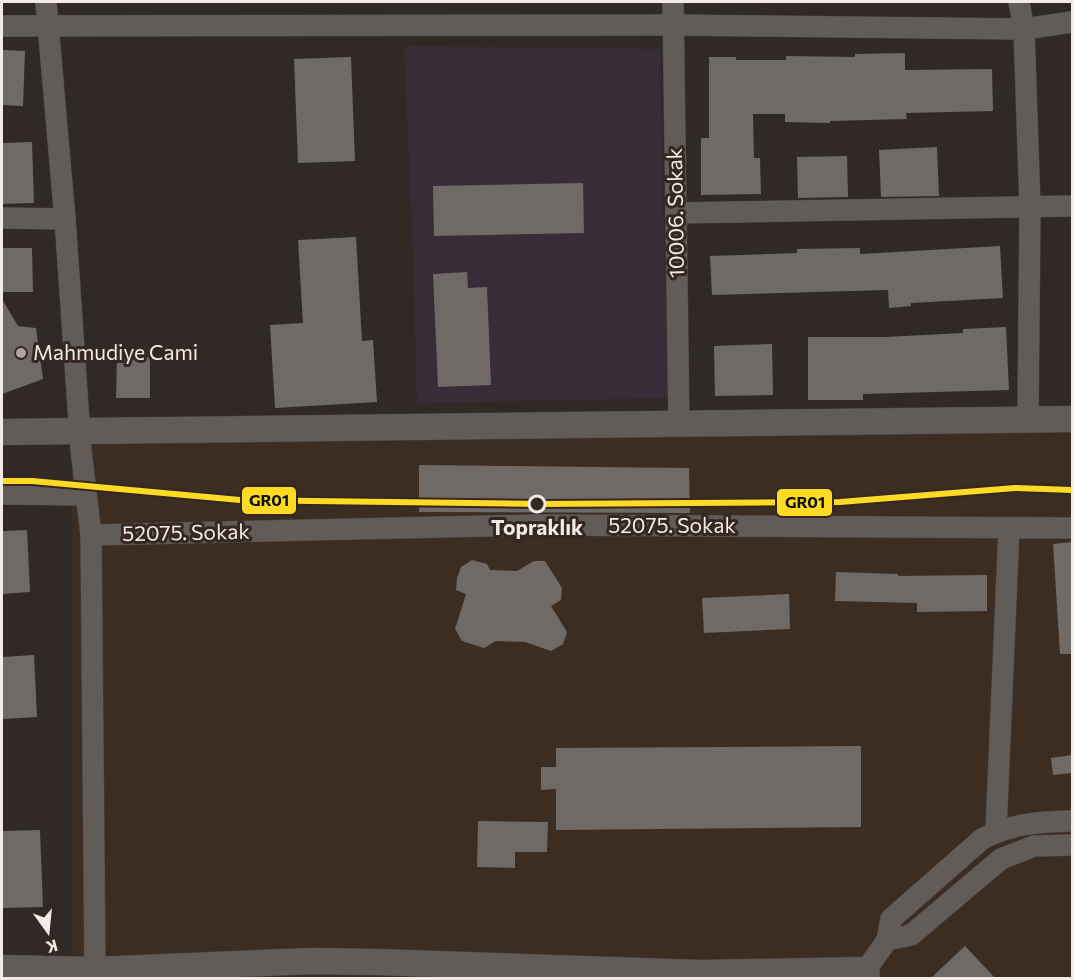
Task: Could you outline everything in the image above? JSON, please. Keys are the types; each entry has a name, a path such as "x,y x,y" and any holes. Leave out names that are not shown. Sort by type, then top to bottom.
{"street":[{"path":"46,2 91,536 95,970"},
{"name":"10006. Sokak","path":"673,2 680,424"},
{"path":"1019,2 1024,29 1030,207 1028,418"},
{"path":"2,26 673,25 1024,29 1072,22"},
{"path":"676,213 1072,206"},
{"path":"2,218 65,219"},
{"path":"2,432 1072,419"},
{"path":"2,494 86,495"},
{"name":"52075. Sokak","path":"91,536 537,525 1072,528"},
{"path":"996,831 1009,528"},
{"path":"2,968 40,974 95,970 311,970 376,962 568,974 701,976 866,974 887,940 891,919 969,848 996,831 1028,822 1072,821"},
{"path":"887,940 911,935 1001,859 1034,846 1072,845"}],"shaded area":[{"path":"404,46 660,49 664,249 671,398 417,403"},
{"path":"1072,406 1072,978 71,978 72,441"}],"building":[{"path":"2,50 25,51 23,106 2,105"},
{"path":"905,53 905,70 992,69 993,111 906,113 907,119 830,121 830,123 785,122 785,114 753,114 754,158 760,158 761,194 701,195 701,138 709,138 709,57 736,57 736,60 786,60 786,56 855,57 855,54"},
{"path":"351,57 355,161 298,163 294,59"},
{"path":"32,142 34,203 2,204 2,143"},
{"path":"937,147 939,196 881,197 879,150"},
{"path":"847,156 848,197 798,198 797,157"},
{"path":"583,183 584,233 434,236 433,186"},
{"path":"356,237 362,341 373,340 377,402 275,408 270,325 303,323 298,240"},
{"path":"1000,246 1003,298 911,303 911,306 889,308 888,290 712,295 710,256 797,253 797,249 860,248 860,254"},
{"path":"2,248 32,248 33,292 2,292"},
{"path":"467,272 468,288 487,287 491,385 438,387 433,274"},
{"name":"Mahmudiye Cami","path":"2,299 18,326 36,328 43,379 2,394"},
{"path":"1006,327 1009,390 863,394 863,400 808,400 808,337 885,337 963,333 963,329"},
{"path":"772,344 773,395 715,396 714,346"},
{"path":"117,357 150,357 150,398 116,398"},
{"name":"Topraklık","path":"419,465 689,468 690,513 419,512"},
{"path":"27,530 30,592 2,594 2,531"},
{"path":"1072,542 1072,654 1060,654 1053,544"},
{"path":"472,560 487,564 490,570 517,571 534,561 545,561 562,588 561,600 551,606 567,632 563,644 551,651 525,642 496,641 484,648 462,641 455,629 466,594 456,590 457,578 461,567"},
{"path":"836,572 898,574 898,576 987,575 987,611 917,612 917,603 835,601"},
{"path":"789,594 790,629 704,633 702,598"},
{"path":"34,655 37,717 2,719 2,657"},
{"path":"861,746 861,827 556,830 556,789 541,790 541,767 556,767 556,748"},
{"path":"1072,755 1072,773 1053,775 1051,758"},
{"path":"478,821 548,822 547,852 515,852 515,868 477,867"},
{"path":"40,830 43,907 2,908 2,831"},
{"path":"965,946 995,978 931,978"}],"transit line":[{"name":"GR01","path":"2,481 32,481 240,500 539,504 840,502 1015,488 1072,490"}],"place":[{"name":"Mahmudiye Cami","path":"21,353"},
{"name":"Topraklık","path":"537,504"}]}
